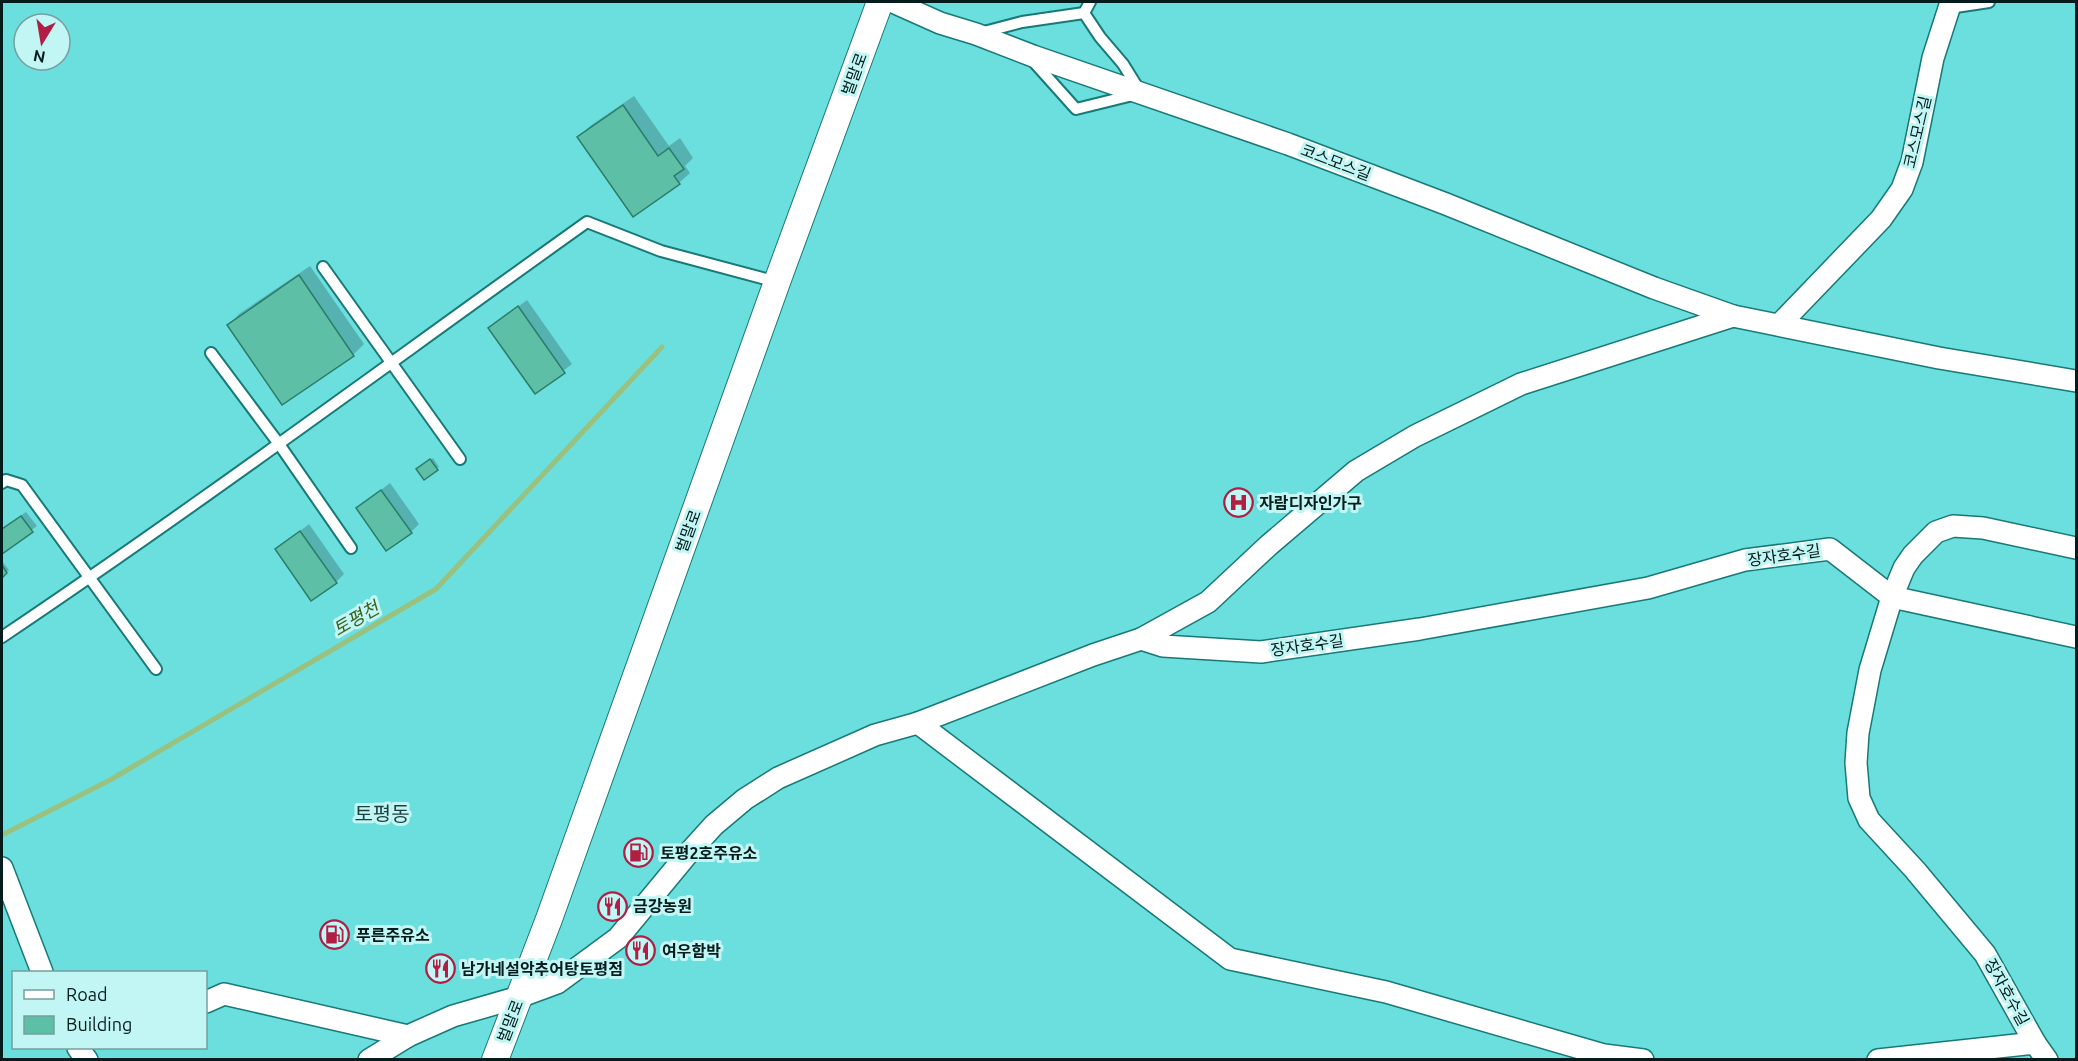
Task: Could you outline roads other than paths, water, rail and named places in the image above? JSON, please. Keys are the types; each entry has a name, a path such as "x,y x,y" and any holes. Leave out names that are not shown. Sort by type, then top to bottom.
{"street":[{"name":"벌말로","path":"495,1059 549,919 777,282 880,2"},
{"name":"코스모스길","path":"892,2 940,23 1288,144 1446,204 1654,288 1733,316 1939,358 2076,381"},
{"name":"코스모스길","path":"1779,325 1881,219 1902,189 1912,162 1934,58 1950,5"},
{"path":"369,1059 408,1036 453,1016 519,998 557,983 618,938 714,825 745,799 778,778 875,735 918,723 1093,655 1141,639 1208,602 1269,544 1356,471 1415,436 1521,384 1733,316"},
{"path":"2076,548 1983,528 1953,526 1936,532 1912,555 1892,597 2076,637"},
{"name":"장자호수길","path":"1141,639 1163,646 1261,652 1443,625 1648,588 1745,560 1830,549 1892,597 1870,670 1857,733 1856,763 1859,798 1869,820 1915,870 1985,954 2041,1051"},
{"path":"918,723 1230,959 1386,992 1604,1054 1644,1059"},
{"path":"2,868 42,971"},
{"path":"207,1002 224,994 408,1036"},
{"path":"1878,1059 2041,1051"}],"lane":[{"path":"1084,13 1090,2"},
{"path":"1950,5 1989,2"},
{"path":"976,34 1022,22 1084,13"},
{"path":"1027,54 1076,109 1141,93 1123,64 1100,37 1084,13"},
{"path":"2,637 90,578 279,444 587,222 661,251 777,282"},
{"path":"323,267 460,459"},
{"path":"212,353 351,548"},
{"path":"2,483 6,480 22,485 156,669"}],"waterway":[{"name":"토평천","path":"2,835 110,780 436,589 662,347"}],"place":[{"name":"자람디자인가구","path":"1238,503"},
{"name":"토평2호주유소","path":"639,853"},
{"name":"금강농원","path":"612,906"},
{"name":"푸른주유소","path":"335,935"},
{"name":"여우함박","path":"641,951"},
{"name":"남가네설악추어탕토평점","path":"440,969"}],"district":[{"name":"토평동","path":"382,814"}]}
